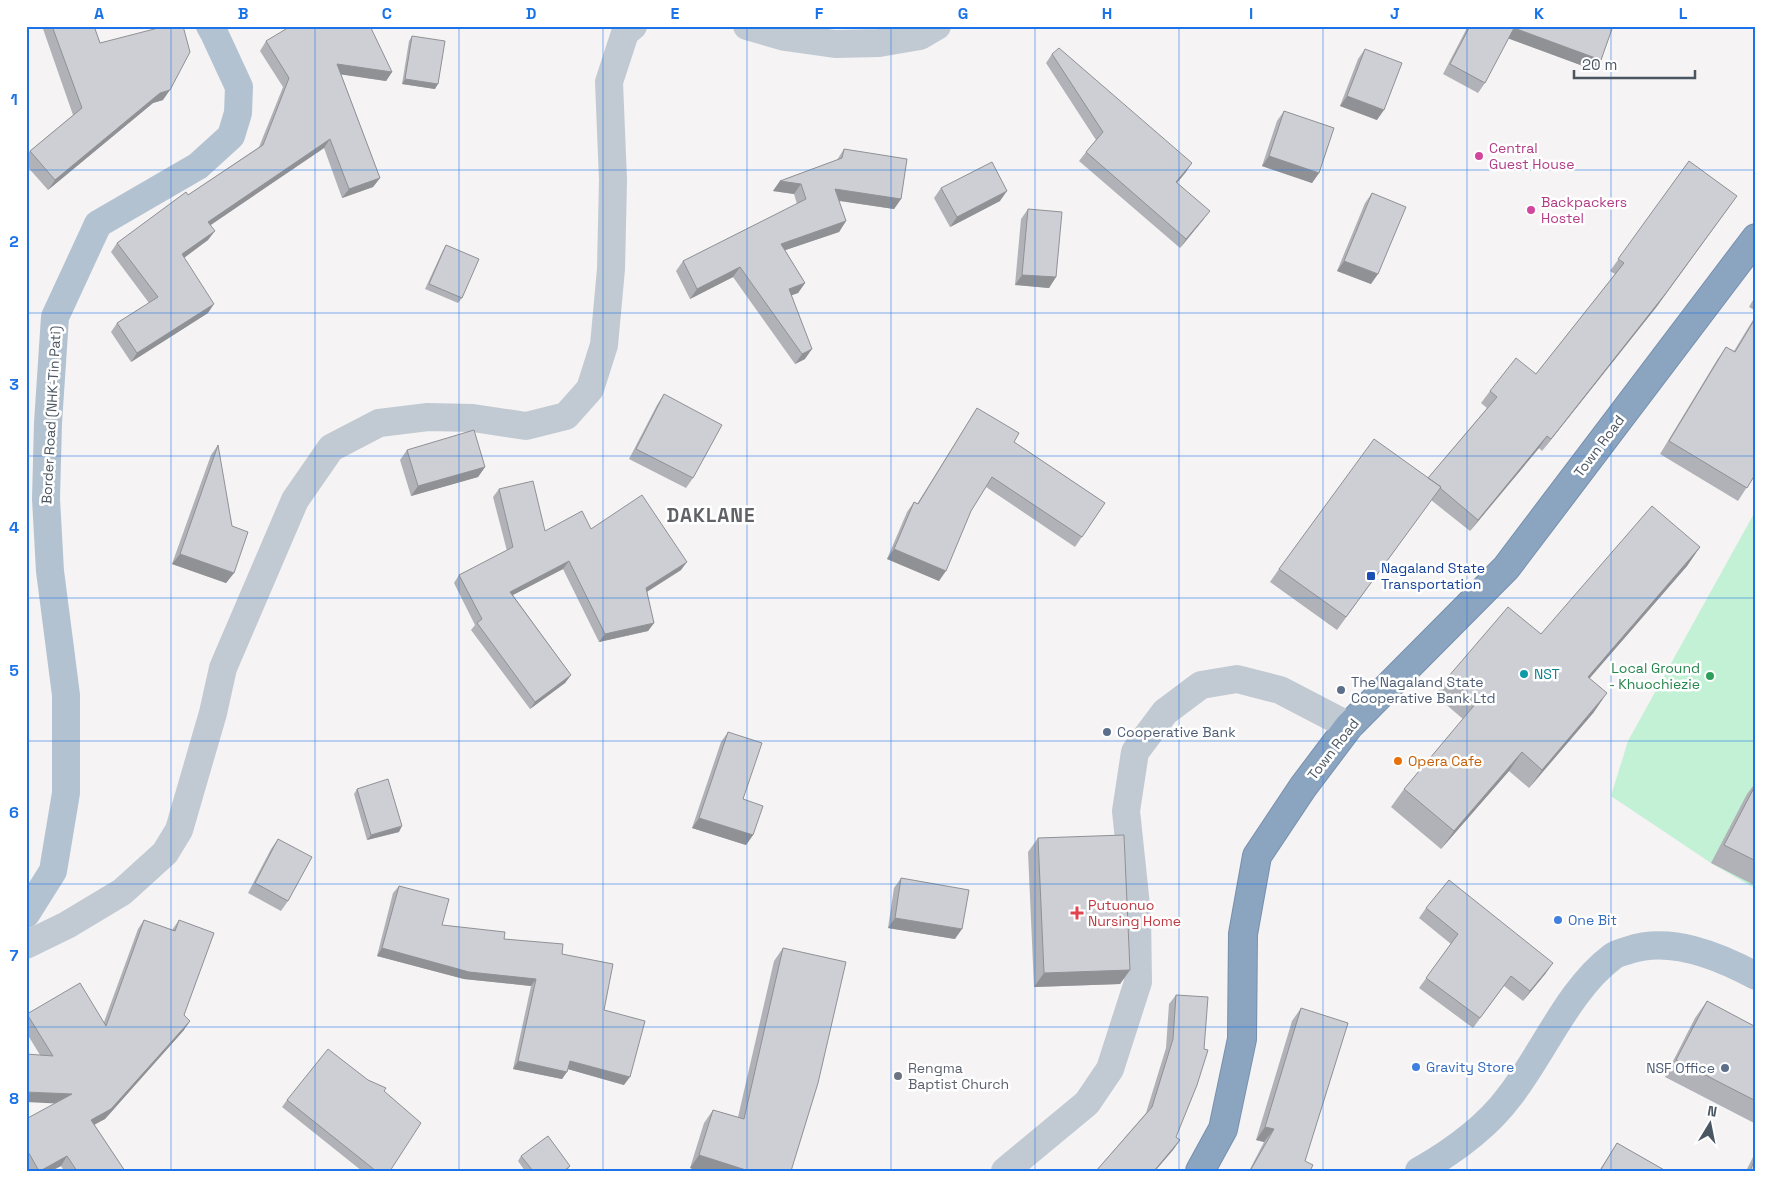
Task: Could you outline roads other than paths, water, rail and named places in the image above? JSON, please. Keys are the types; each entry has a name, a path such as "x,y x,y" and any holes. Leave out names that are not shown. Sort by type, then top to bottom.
{"highway":[{"name":"Town Road","path":"1200,1171 1223,1128 1242,1039 1244,934 1257,856 1303,787 1348,726 1506,568 1756,238"}],"main road":[{"name":"Border Road (NHK-Tin Pati)","path":"26,914 53,871 66,793 66,695 50,571 46,499 48,423 55,317 98,224 198,166 231,136 238,113 239,87 210,26"},
{"path":"1418,1171 1464,1142 1503,1104 1525,1075 1575,998 1594,974 1613,956 1638,947 1661,944 1684,948 1712,957 1756,976"}],"street":[{"path":"26,944 67,925 122,892 165,853 179,830 213,713 223,668 295,500 331,448 379,423 428,417 473,418 526,426 566,416 590,389 604,345 611,269 613,180 609,82 625,33 633,26"},
{"path":"747,26 785,37 835,44 879,43 920,36 937,26"},
{"path":"1005,1171 1087,1103 1110,1068 1138,982 1137,915 1126,810 1135,752 1164,712 1201,685 1237,679 1280,690 1348,726"}],"place":[{"name":"Central Guest House","path":"1479,156"},
{"name":"Backpackers Hostel","path":"1531,210"},
{"name":"Nagaland State Transportation","path":"1371,576"},
{"name":"NST","path":"1524,674"},
{"name":"Local Ground - Khuochiezie","path":"1710,676"},
{"name":"The Nagaland State Cooperative Bank Ltd","path":"1341,690"},
{"name":"Cooperative Bank","path":"1107,732"},
{"name":"Opera Cafe","path":"1398,761"},
{"name":"Putuonuo Nursing Home","path":"1077,913"},
{"name":"One Bit","path":"1558,920"},
{"name":"Gravity Store","path":"1416,1067"},
{"name":"NSF Office","path":"1725,1068"},
{"name":"Rengma Baptist Church","path":"898,1076"}],"district":[{"name":"DAKLANE","path":"711,515"}]}
